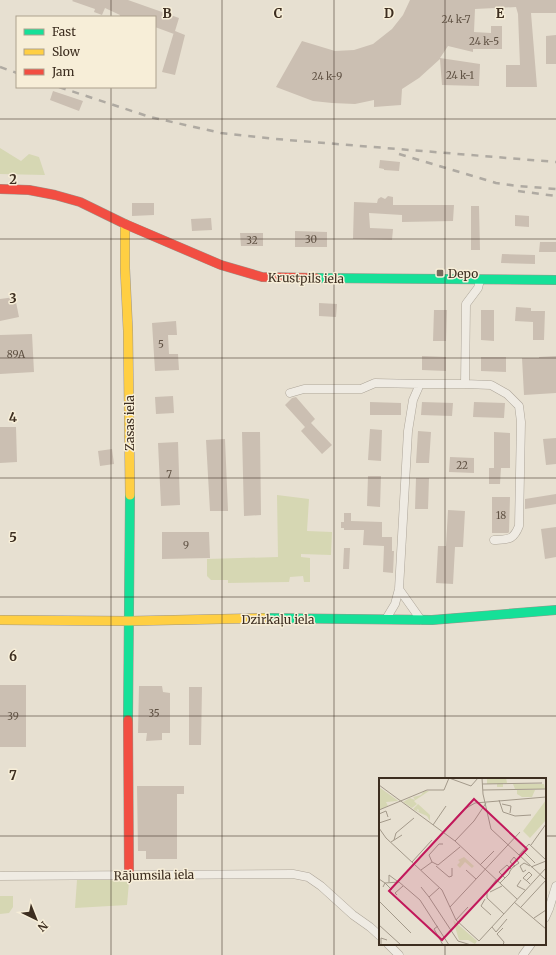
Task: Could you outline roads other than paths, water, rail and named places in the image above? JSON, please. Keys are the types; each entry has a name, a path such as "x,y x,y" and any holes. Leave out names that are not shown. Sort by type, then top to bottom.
{"street":[{"name":"Krustpils iela","path":"0,189 29,190 80,202 125,224 220,265 262,277 556,280"},
{"name":"Zasas iela","path":"125,224 130,518 128,621 129,874"},
{"path":"465,384 466,304 478,288 480,280"},
{"path":"290,393 304,389 360,389 375,383 465,384 491,386 507,394 519,406 521,422 519,526 515,535 509,539 494,540"},
{"path":"386,619 395,604 399,589 408,431 413,400 420,384"},
{"path":"399,589 421,620"},
{"name":"Dzirkaļu iela","path":"0,620 128,621 267,618 443,620 556,610"},
{"name":"Rājumsila iela","path":"0,876 293,874 308,877 321,886 353,915 370,926 379,935"},
{"path":"546,916 556,886"},
{"path":"389,945 399,955"},
{"path":"523,955 530,945"}],"railway":[{"path":"0,67 16,73"},
{"path":"62,88 150,117 221,133 276,139 556,162"},
{"path":"399,154 496,183 556,189"},
{"path":"518,191 556,196"}],"place":[{"name":"Depo","path":"440,273"}]}
